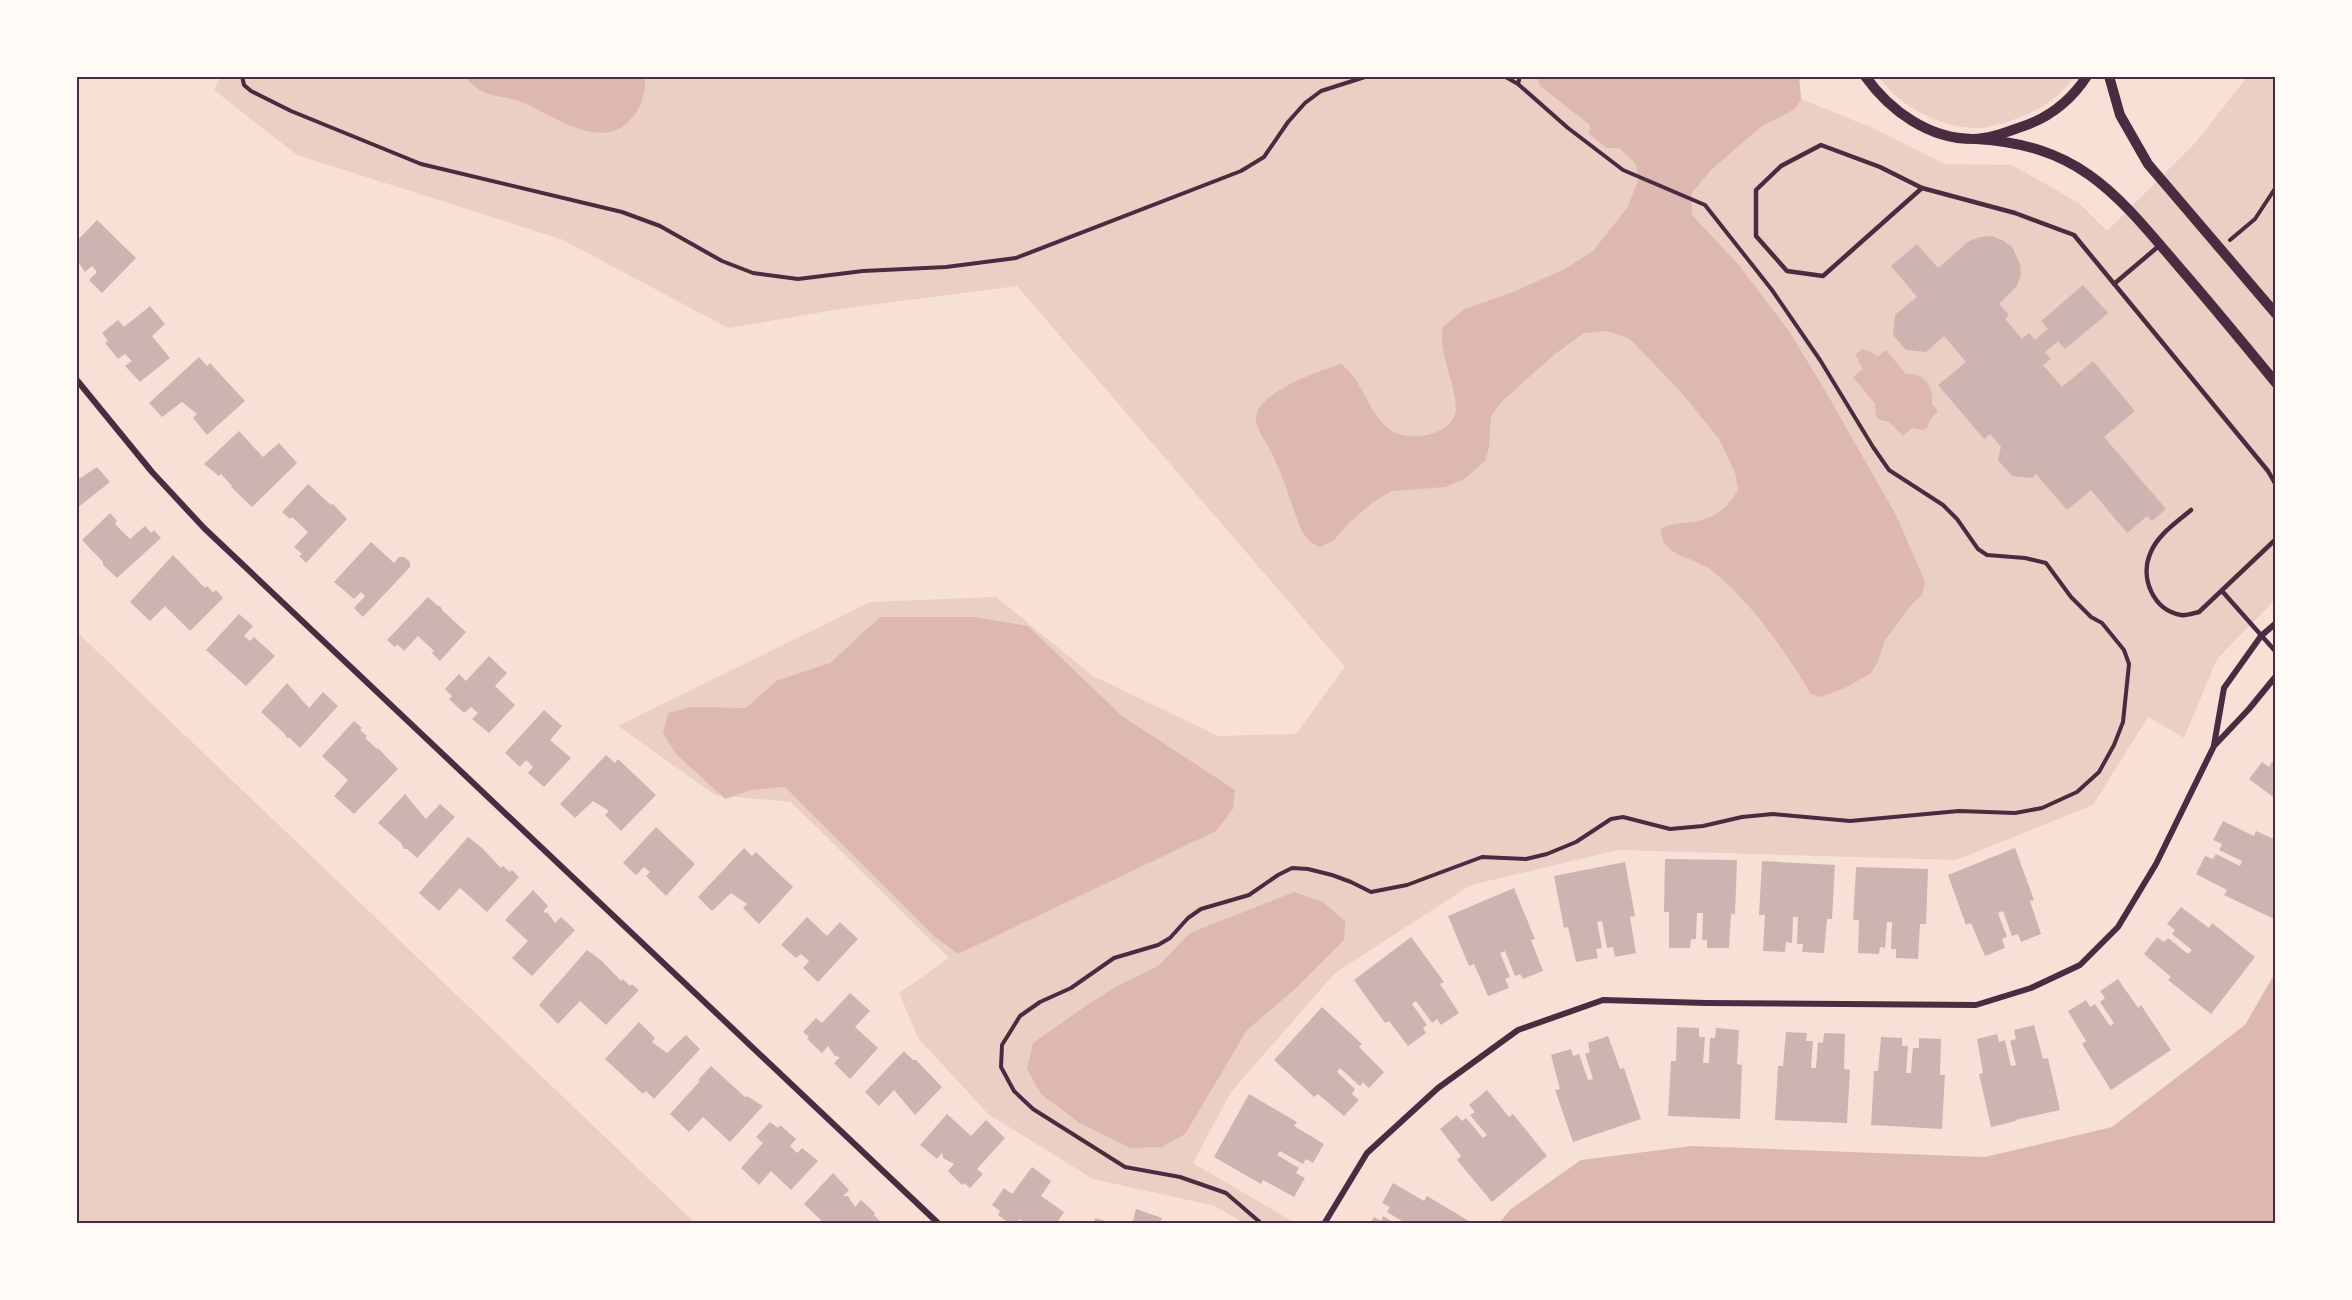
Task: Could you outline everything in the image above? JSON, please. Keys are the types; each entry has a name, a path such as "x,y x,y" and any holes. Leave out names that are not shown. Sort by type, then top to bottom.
{"street":[{"path":"1865,76 1884,101 1911,121 1940,134 2029,146 2072,164 2114,193 2276,383"},
{"path":"1976,139 2014,130 2043,118 2067,102 2087,76"},
{"path":"2109,76 2120,115 2145,158 2276,314"},
{"path":"76,379 152,472 204,528 939,1224"},
{"path":"1323,1224 1367,1153 1438,1088 1518,1030 1603,1000 1706,1004 1976,1005 2031,988 2080,965 2118,927 2156,864 2214,746 2224,688 2261,636 2276,623"},
{"path":"2214,746 2276,676"}],"lane":[{"path":"1922,188 1823,276 1787,271 1756,236 1755,190 1781,166 1821,145 1880,167 1922,188 2015,213 2074,235 2268,471 2276,485"},
{"path":"2114,284 2160,245"},
{"path":"2191,510 2159,537 2149,554 2146,580 2152,596 2169,610 2182,616 2199,612 2276,539"},
{"path":"2222,591 2276,652"}],"path":[{"path":"242,76 244,85 251,91 291,111 421,164 622,212 660,226 722,261 742,269 753,273 798,279 863,271 946,267 1016,258 1241,171 1264,157 1288,122 1305,103 1321,91 1368,76"},
{"path":"1262,1224 1226,1193 1180,1177 1125,1167 1033,1109 1014,1090 1001,1067 1002,1045 1020,1016 1040,1002 1071,988 1114,958 1158,945 1170,938 1188,918 1202,909 1249,895 1292,868 1332,875 1371,892 1407,885 1482,857 1526,859 1547,854 1576,842 1611,819 1623,817 1670,829 1773,814 1850,821 1959,811 2015,813 2042,808 2077,792 2099,772 2114,746 2123,722 2129,664 2124,650 2102,623 2091,617 2071,597 2046,563 2025,558 1987,555 1978,549 1957,519 1943,505 1889,470 1872,447 1821,360 1772,290 1705,205 1623,170 1561,122 1518,84 1504,76"},
{"path":"1518,84 1520,76"},
{"path":"2220,249 2255,219 2276,187"}],"shaded area":[{"path":"221,76 1799,77 1801,99 1875,129 1945,164 2012,165 2079,203 2107,231 2196,142 2247,77 2275,77 2275,600 2217,659 2184,738 2148,717 2093,805 1956,860 1618,850 1471,885 1335,973 1231,1092 1193,1163 1295,1223 1244,1223 1215,1206 1093,1179 988,1114 918,1038 899,993 949,958 791,802 715,795 618,726 870,602 996,597 1093,676 1218,736 1296,734 1345,667 1017,286 840,309 728,328 561,239 297,155 214,90"},
{"path":"465,77 645,77 642,100 638,110 619,129 606,133 577,128 522,102 485,93"},
{"path":"1537,77 1799,77 1801,99 1795,109 1762,126 1711,170 1691,194 1692,215 1738,264 1789,331 1897,517 1925,582 1922,595 1912,604 1885,640 1871,673 1847,687 1821,697 1811,694 1778,644 1739,595 1710,569 1679,555 1666,545 1661,529 1672,524 1701,520 1716,514 1728,504 1738,490 1735,472 1719,439 1681,392 1630,339 1607,331 1584,333 1555,354 1501,402 1491,416 1489,448 1485,461 1464,479 1446,487 1392,491 1373,502 1334,540 1320,547 1310,542 1302,532 1278,467 1257,425 1258,410 1265,401 1290,384 1341,364 1351,373 1378,418 1386,427 1410,436 1426,435 1441,430 1452,421 1456,408 1443,347 1443,327 1463,310 1565,269 1593,251 1627,208 1639,179 1635,163 1619,148 1607,148 1589,134 1590,125 1540,86"},
{"path":"1879,77 2074,77 2058,95 2036,110 2003,123 1974,128 1947,123 1921,113 1898,97"},
{"path":"1863,349 1878,356 1886,350 1906,374 1913,374 1927,382 1930,387 1932,404 1938,411 1929,421 1928,427 1923,430 1912,428 1903,436 1889,422 1880,420 1876,416 1875,404 1853,377 1863,369 1855,354"},
{"path":"880,617 974,617 1028,626 1122,716 1235,790 1233,809 1216,831 958,954 935,937 785,787 751,790 725,799 676,754 663,733 668,713 692,707 746,708 776,681 830,663"},
{"path":"77,632 695,1223 77,1223"},
{"path":"1294,892 1323,902 1345,921 1344,940 1294,990 1247,1030 1185,1134 1162,1147 1131,1148 1081,1124 1041,1094 1027,1069 1033,1043 1117,986 1158,966 1190,933"},
{"path":"2275,973 2275,1223 1499,1223 1511,1209 1581,1160 1692,1146 1985,1157 2112,1127 2245,1025"}],"building":[{"path":"97,220 136,258 102,293 89,280 97,272 92,266 85,272 76,259 76,242"},
{"path":"1992,236 2012,247 2020,264 2021,275 2017,286 1999,304 2009,315 2005,319 2022,339 2029,333 2035,340 2048,329 2041,321 2083,285 2108,313 2065,349 2058,341 2045,352 2051,359 2043,365 2062,387 2093,361 2135,411 2104,437 2166,509 2152,521 2147,516 2127,533 2091,490 2067,510 2036,474 2032,478 2012,476 1998,460 2001,447 1990,434 1984,439 1938,385 1966,362 1944,336 1926,352 1906,350 1893,335 1895,315 1917,297 1891,266 1917,244 1938,268 1969,241"},
{"path":"150,306 165,324 152,336 170,358 140,382 125,366 132,361 125,354 118,359 105,343 108,341 102,333 118,320 124,327"},
{"path":"199,357 207,366 210,363 245,401 207,435 193,418 197,414 182,402 162,417 149,403"},
{"path":"239,431 263,457 279,443 297,463 252,507 221,474 219,476 204,464"},
{"path":"97,467 110,482 76,509 76,481"},
{"path":"308,484 331,505 333,504 347,519 306,563 299,556 302,554 294,547 308,532 292,517 290,519 282,512"},
{"path":"110,513 117,521 115,524 130,539 145,526 151,533 154,530 161,538 117,578 82,540"},
{"path":"371,542 394,563 399,557 404,557 410,562 410,567 363,617 354,608 365,596 361,592 354,599 334,582"},
{"path":"173,555 205,588 207,586 213,592 216,590 223,598 190,631 165,606 150,621 130,602"},
{"path":"428,597 466,632 440,661 432,653 434,651 418,636 404,651 397,644 395,647 387,640"},
{"path":"239,614 253,626 244,636 250,641 254,637 275,656 246,686 206,650"},
{"path":"489,656 507,673 495,686 515,705 489,733 472,719 478,713 471,707 464,713 449,699 452,696 445,689 459,674 466,681"},
{"path":"287,683 309,708 323,692 338,706 300,748 261,712"},
{"path":"544,710 562,726 550,740 571,758 544,787 528,773 533,767 526,760 520,767 505,753"},
{"path":"354,721 362,728 360,730 367,736 365,738 398,769 354,814 334,796 348,780 322,756"},
{"path":"606,755 615,763 618,759 656,795 621,831 605,815 609,811 593,801 575,818 560,804"},
{"path":"2262,762 2269,767 2272,762 2276,764 2276,799 2249,779"},
{"path":"405,794 426,819 440,804 455,817 417,858 404,849 401,843 378,823"},
{"path":"2223,821 2254,836 2256,831 2276,840 2274,919 2224,895 2227,890 2196,874 2205,856 2213,859 2216,854 2240,866 2242,861 2219,850 2222,844 2213,840"},
{"path":"656,827 695,864 666,896 646,876 650,872 644,867 636,875 623,863"},
{"path":"468,837 501,868 503,866 510,872 512,870 519,877 487,912 460,888 439,911 419,893"},
{"path":"744,848 752,856 756,852 793,887 759,924 743,908 747,904 731,893 712,911 698,897"},
{"path":"2015,848 2034,900 2030,901 2041,934 2021,942 2018,934 2012,936 2003,911 1998,913 2007,937 2002,939 2005,948 1985,956 1971,923 1966,925 1948,875"},
{"path":"1665,859 1737,860 1735,914 1731,914 1729,948 1707,948 1707,940 1702,940 1703,913 1697,913 1696,939 1691,939 1690,948 1669,948 1669,912 1664,912"},
{"path":"1762,861 1835,865 1832,919 1827,919 1824,953 1802,952 1803,944 1797,944 1798,917 1793,917 1792,943 1786,942 1785,952 1763,951 1765,915 1759,915"},
{"path":"1625,862 1635,916 1630,917 1636,953 1615,957 1613,947 1607,948 1602,921 1597,922 1602,948 1596,949 1598,958 1576,962 1568,927 1564,928 1554,876"},
{"path":"1856,867 1928,869 1926,924 1920,924 1918,959 1896,958 1896,949 1891,949 1892,922 1887,922 1885,948 1880,947 1879,954 1858,953 1859,920 1853,920"},
{"path":"1514,888 1535,939 1531,940 1543,971 1523,979 1520,974 1515,976 1505,951 1500,953 1510,977 1505,979 1509,988 1488,996 1474,964 1469,966 1448,916"},
{"path":"533,890 548,906 543,912 548,913 555,923 561,917 575,930 532,976 512,958 528,941 505,920"},
{"path":"2181,907 2209,928 2212,923 2255,957 2211,1014 2168,980 2171,977 2144,954 2157,937 2164,942 2168,938 2188,954 2192,950 2172,934 2175,930 2167,924"},
{"path":"807,917 827,936 840,922 858,939 818,982 803,968 809,961 801,954 796,958 781,945"},
{"path":"1411,937 1444,982 1440,984 1459,1013 1441,1025 1437,1019 1432,1023 1416,1001 1412,1004 1427,1025 1423,1028 1426,1033 1408,1046 1389,1021 1385,1023 1354,980"},
{"path":"587,950 602,961 621,981 623,979 630,986 632,984 639,990 606,1025 580,1001 558,1024 539,1005"},
{"path":"2118,979 2138,1008 2141,1005 2171,1050 2111,1090 2082,1044 2086,1041 2068,1011 2086,1000 2090,1007 2095,1004 2110,1026 2114,1023 2100,1002 2105,998 2100,991"},
{"path":"850,993 870,1011 855,1027 878,1048 850,1079 834,1063 840,1057 835,1056 828,1046 822,1053 803,1032 816,1018 822,1023"},
{"path":"1322,1007 1362,1044 1359,1047 1384,1072 1369,1088 1363,1082 1360,1086 1340,1068 1337,1072 1355,1089 1352,1094 1359,1100 1344,1116 1318,1094 1314,1097 1274,1060"},
{"path":"639,1022 655,1038 652,1042 667,1053 686,1035 700,1049 654,1099 646,1091 643,1094 605,1059"},
{"path":"2034,1025 2043,1059 2048,1058 2060,1110 1991,1127 1979,1074 1983,1073 1977,1039 1997,1034 1999,1042 2005,1040 2011,1066 2016,1065 2010,1041 2016,1039 2014,1030"},
{"path":"1677,1027 1699,1028 1699,1037 1705,1037 1703,1063 1709,1063 1710,1038 1715,1038 1716,1028 1739,1030 1737,1064 1742,1065 1740,1119 1668,1116 1671,1061 1676,1061"},
{"path":"1786,1032 1807,1033 1806,1041 1813,1041 1811,1068 1816,1068 1818,1042 1823,1043 1824,1033 1845,1034 1844,1069 1850,1070 1847,1123 1775,1120 1778,1066 1783,1066"},
{"path":"1608,1036 1620,1069 1624,1068 1641,1119 1573,1142 1555,1090 1560,1089 1551,1055 1571,1049 1573,1056 1579,1054 1588,1080 1593,1079 1585,1054 1590,1052 1588,1043"},
{"path":"1881,1037 1902,1038 1902,1046 1908,1046 1906,1073 1911,1073 1913,1048 1919,1048 1919,1038 1941,1039 1940,1075 1945,1075 1942,1129 1871,1125 1874,1071 1878,1071"},
{"path":"904,1051 942,1087 915,1115 894,1090 879,1106 865,1092"},
{"path":"711,1066 745,1097 763,1106 730,1142 703,1117 689,1132 670,1114"},
{"path":"1487,1090 1509,1117 1513,1114 1547,1156 1492,1202 1457,1160 1461,1156 1440,1129 1457,1115 1462,1121 1466,1118 1483,1138 1487,1135 1470,1115 1475,1112 1469,1105"},
{"path":"1249,1094 1297,1122 1294,1126 1324,1144 1313,1163 1306,1159 1303,1164 1280,1151 1277,1155 1299,1168 1296,1173 1305,1178 1294,1197 1263,1180 1261,1184 1214,1157"},
{"path":"947,1114 971,1136 986,1120 1005,1138 977,1169 983,1174 970,1188 964,1183 962,1185 948,1171 954,1164 943,1158 942,1153 937,1159 920,1145"},
{"path":"770,1122 778,1128 780,1125 796,1139 790,1146 797,1153 802,1148 818,1161 791,1190 771,1171 759,1185 741,1168 763,1143 756,1137"},
{"path":"1032,1167 1051,1181 1041,1196 1064,1212 1056,1224 1026,1224 1020,1219 1017,1224 1010,1224 998,1215 1000,1211 992,1205 1004,1188 1012,1194"},
{"path":"833,1173 849,1190 843,1196 848,1196 855,1207 861,1200 875,1213 874,1215 880,1221 877,1224 825,1224 804,1204"},
{"path":"1393,1183 1424,1201 1427,1196 1474,1224 1407,1224 1387,1212 1390,1207 1382,1203"},
{"path":"1136,1209 1162,1218 1160,1224 1132,1224"},
{"path":"1383,1216 1396,1224 1370,1224 1374,1217 1381,1221"},
{"path":"1095,1218 1111,1223 1111,1224 1094,1224"}]}
